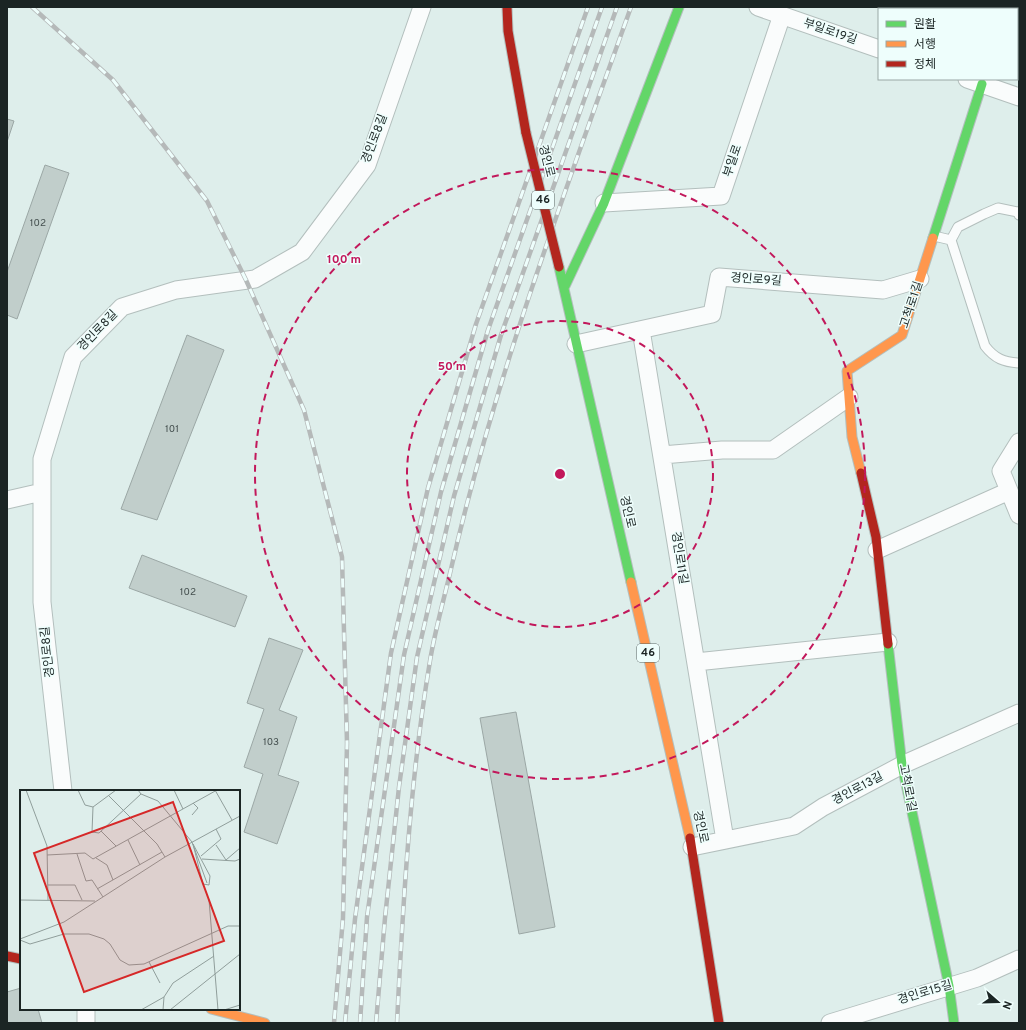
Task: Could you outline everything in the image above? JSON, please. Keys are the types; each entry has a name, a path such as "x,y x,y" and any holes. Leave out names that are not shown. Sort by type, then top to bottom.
{"street":[{"name":"경인로8길","path":"64,790 42,602 42,459 73,357 122,307 176,290 255,279 302,252 367,165 422,7"},
{"name":"경인로","path":"507,7 508,31 526,133 565,286 576,344 692,847 719,1023"},
{"path":"565,286 604,203 680,7"},
{"name":"부일로19길","path":"758,7 878,49"},
{"name":"부일로","path":"604,203 721,196 782,15"},
{"path":"974,82 1019,97"},
{"name":"고척로1길","path":"954,1023 949,986 902,765 876,537 852,437 847,371 902,335 934,236 974,82"},
{"name":"경인로9길","path":"576,344 712,314 719,277 883,290 920,279"},
{"name":"경인로11길","path":"641,330 725,840"},
{"path":"662,455 722,450 773,450 849,397"},
{"path":"1019,442 1001,471 1019,515"},
{"path":"877,550 1009,491"},
{"path":"7,500 42,492"},
{"path":"696,662 888,642"},
{"name":"경인로13길","path":"692,847 794,826 823,807 902,765 1019,713"},
{"path":"7,956 20,959"},
{"name":"경인로15길","path":"830,1023 977,978 1019,959"},
{"path":"86,1010 86,1023"},
{"path":"215,1010 265,1023"}],"lane":[{"path":"1019,215 1018,212 998,208 958,227 951,240 985,346 993,356 1004,361 1019,363"},
{"path":"934,236 951,240"}],"building":[{"path":"7,119 14,121 7,142"},
{"path":"45,165 69,173 17,319 7,315 7,272"},
{"path":"187,335 224,350 157,520 121,509"},
{"path":"142,555 247,596 235,627 129,588"},
{"path":"269,638 303,650 279,710 297,717 278,775 299,782 277,844 244,832 263,774 244,767 264,709 247,703"},
{"path":"516,712 555,927 519,934 480,718"},
{"path":"20,988 20,1010 38,1010 42,1023 7,1023 7,992"}],"railway":[{"path":"32,7 113,80 207,201 246,280 304,410 342,557 347,743 343,918 334,1023"},
{"path":"345,1023 355,919 391,653 428,488 476,324 588,7"},
{"path":"360,1023 367,917 404,655 441,492 488,330 602,7"},
{"path":"376,1023 385,918 399,787 417,657 454,496 501,335 617,7"},
{"path":"397,1023 412,796 423,706 437,626 488,426 533,285 631,7"}],"traffic: fast":[{"path":"565,286 604,203 679,7"},
{"path":"933,238 982,84"},
{"path":"559,267 631,582"},
{"path":"888,644 902,765 949,986 954,1023"}],"traffic: slow":[{"path":"861,473 852,437 847,371 902,335 933,238"},
{"path":"631,582 690,838"},
{"path":"215,1010 265,1023"}],"traffic: jam":[{"path":"507,7 508,31 526,133"},
{"path":"526,133 559,267"},
{"path":"861,473 876,537 888,644"},
{"path":"690,838 719,1023"},
{"path":"7,956 20,959"}]}
